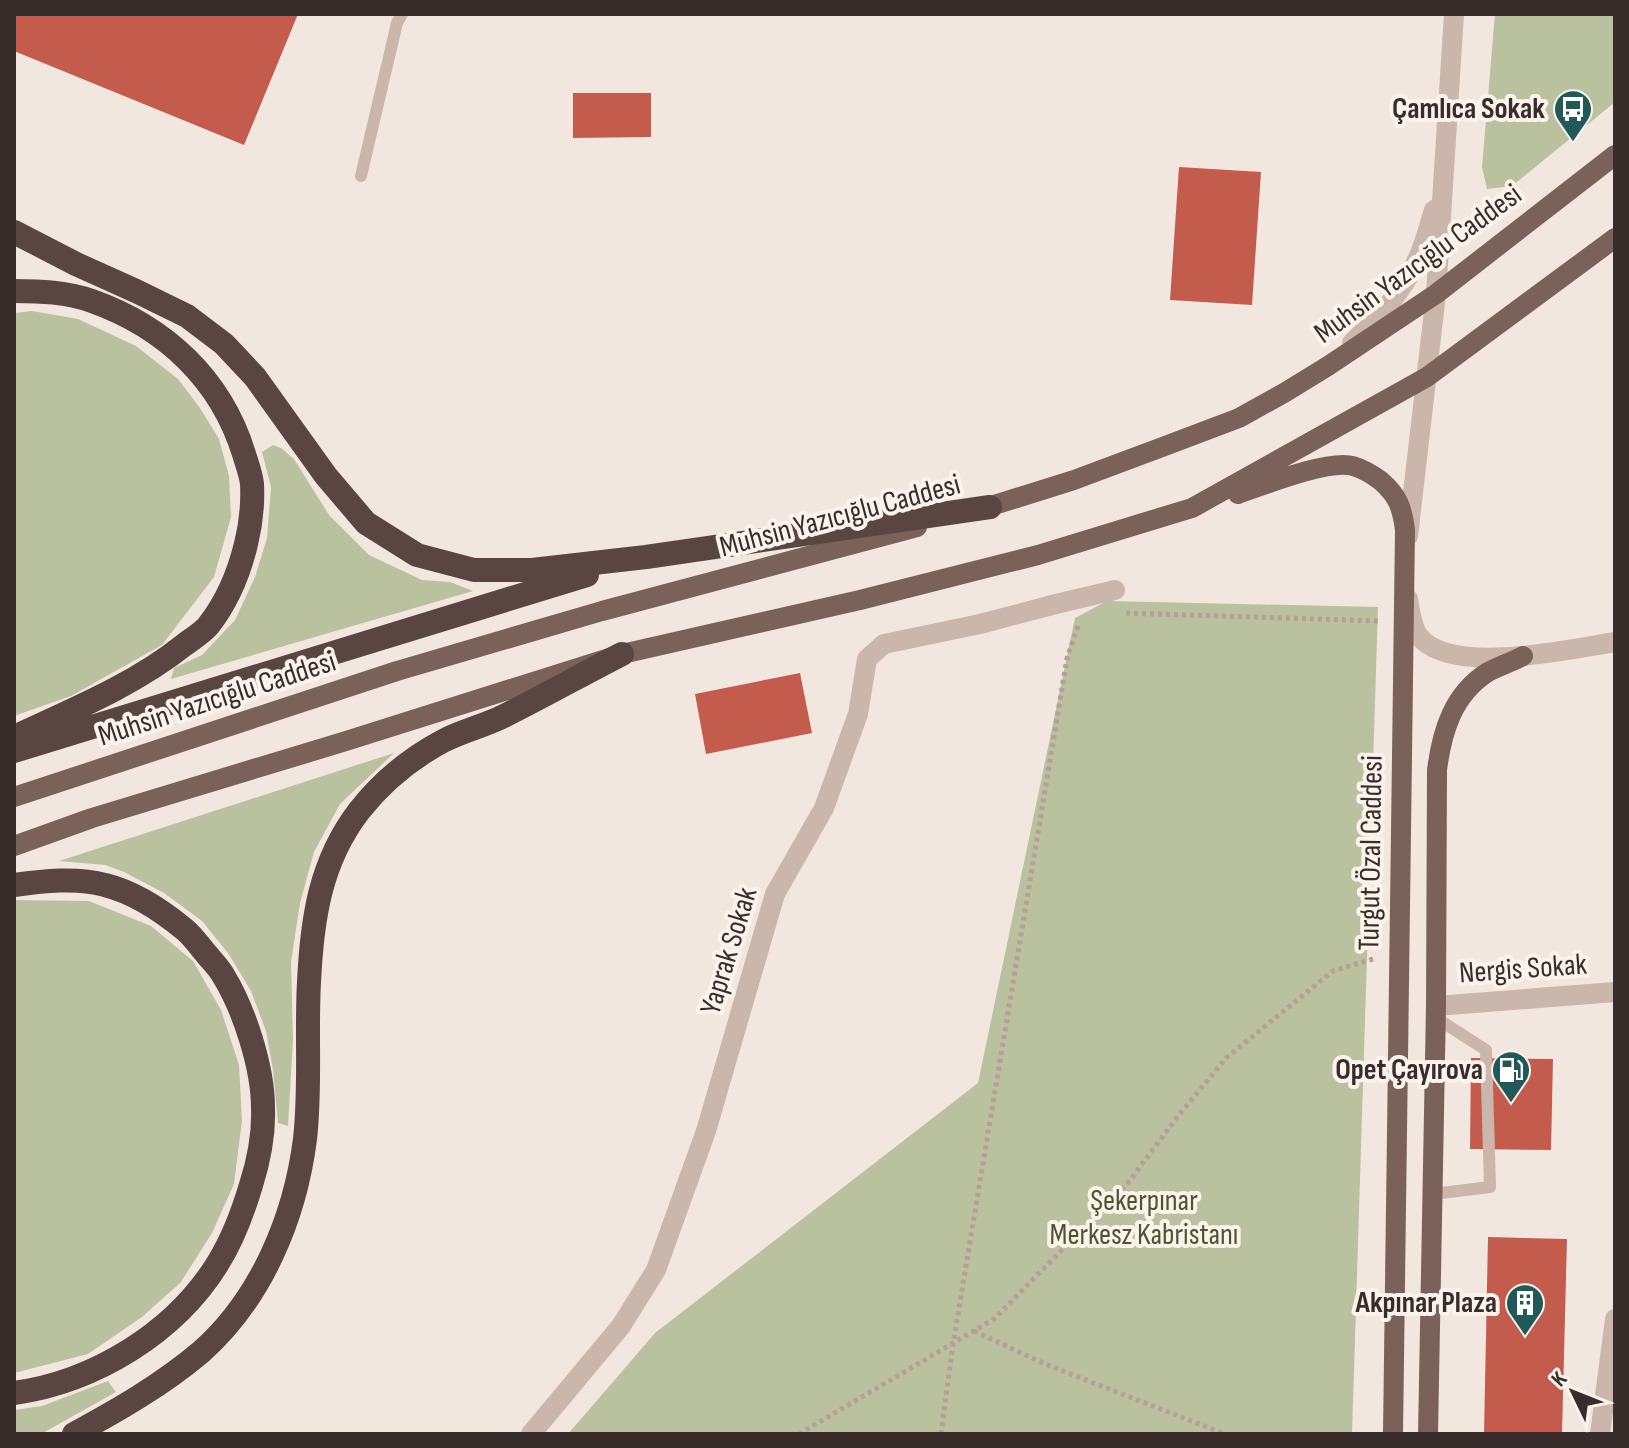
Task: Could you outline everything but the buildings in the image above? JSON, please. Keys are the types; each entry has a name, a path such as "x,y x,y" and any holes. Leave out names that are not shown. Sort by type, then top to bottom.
{"highway":[{"path":"14,232 187,316 224,344 255,377 326,476 366,523 417,555 474,570 532,570 646,557 990,507"},
{"path":"14,291 43,291 89,300 131,318 164,339 192,362 216,394 237,431 252,480 252,520 241,562 228,594 207,627 142,674 14,737"},
{"path":"14,751 646,557"},
{"path":"74,1434 124,1407 202,1350 237,1315 274,1254 296,1190 305,1138 311,943 320,888 338,842 360,810 395,773 443,741 501,717 622,654"},
{"path":"14,885 64,880 105,885 145,901 186,930 223,974 243,1018 258,1060 263,1107 259,1158 243,1214 218,1264 189,1301 157,1331 117,1358 77,1378 14,1393"}],"main road":[{"name":"Muhsin Yazıcığlu Caddesi","path":"14,797 397,671 602,611 990,507 1074,480 1239,418 1328,366 1436,294 1615,155"},
{"path":"14,846 92,818 622,654 993,566 1192,508 1427,377 1615,238"},
{"name":"Turgut Özal Caddesi","path":"1192,508 1325,467 1351,465 1373,475 1391,490 1403,509 1393,1434"},
{"path":"1428,1434 1437,770 1447,721 1459,698 1489,672 1523,656"}],"street":[{"path":"1454,14 1436,294 1404,569 1412,622 1418,635 1428,644 1454,656 1523,656 1615,642"},
{"path":"1328,366 1382,315 1404,284 1418,257 1443,179"},
{"name":"Yaprak Sokak","path":"531,1434 621,1326 656,1270 706,1131 775,894 824,808 858,714 867,659 884,644 1115,590"},
{"name":"Nergis Sokak","path":"1436,1012 1615,992"},
{"path":"1600,1434 1610,1403 1615,1319"}],"lane":[{"path":"361,176 397,23 402,14"},
{"path":"1433,1194 1490,1187 1486,1050 1436,1012"}],"path":[{"path":"1114,613 1403,621"},
{"path":"941,1434 953,1344 1067,658 1080,622 1089,617"},
{"path":"799,1434 994,1319 1128,1183 1226,1058 1333,971 1400,950"},
{"path":"974,1331 1045,1364 1225,1434"}],"green space":[{"path":"1495,14 1615,14 1615,102 1512,186 1487,189 1482,167"},
{"path":"32,311 78,319 136,346 178,379 219,439 229,476 231,517 214,577 162,645 71,696 14,716 14,313"},
{"path":"273,445 294,459 329,515 369,555 422,580 450,582 473,591 171,679 174,668 202,655 235,620 255,577 267,538 271,487 262,452"},
{"name":"Şekerpınar Merkesz Kabristanı","path":"1107,601 1378,607 1352,1434 568,1434 655,1333 978,1083 1075,618"},
{"path":"394,753 340,804 314,852 300,903 291,962 293,1039 288,1126 278,1123 266,1031 251,991 228,953 202,921 164,893 124,872 105,865 59,861"},
{"path":"14,900 89,901 151,926 193,961 221,1010 239,1065 242,1121 234,1184 212,1233 181,1282 142,1317 88,1354 14,1373"},
{"path":"108,1381 116,1392 41,1434 14,1434 14,1410 42,1406"}],"place":[{"name":"Çamlıca Sokak","path":"1573,143"},
{"name":"Opet Çayırova","path":"1511,1104"},
{"name":"Akpınar Plaza","path":"1525,1337"}]}
